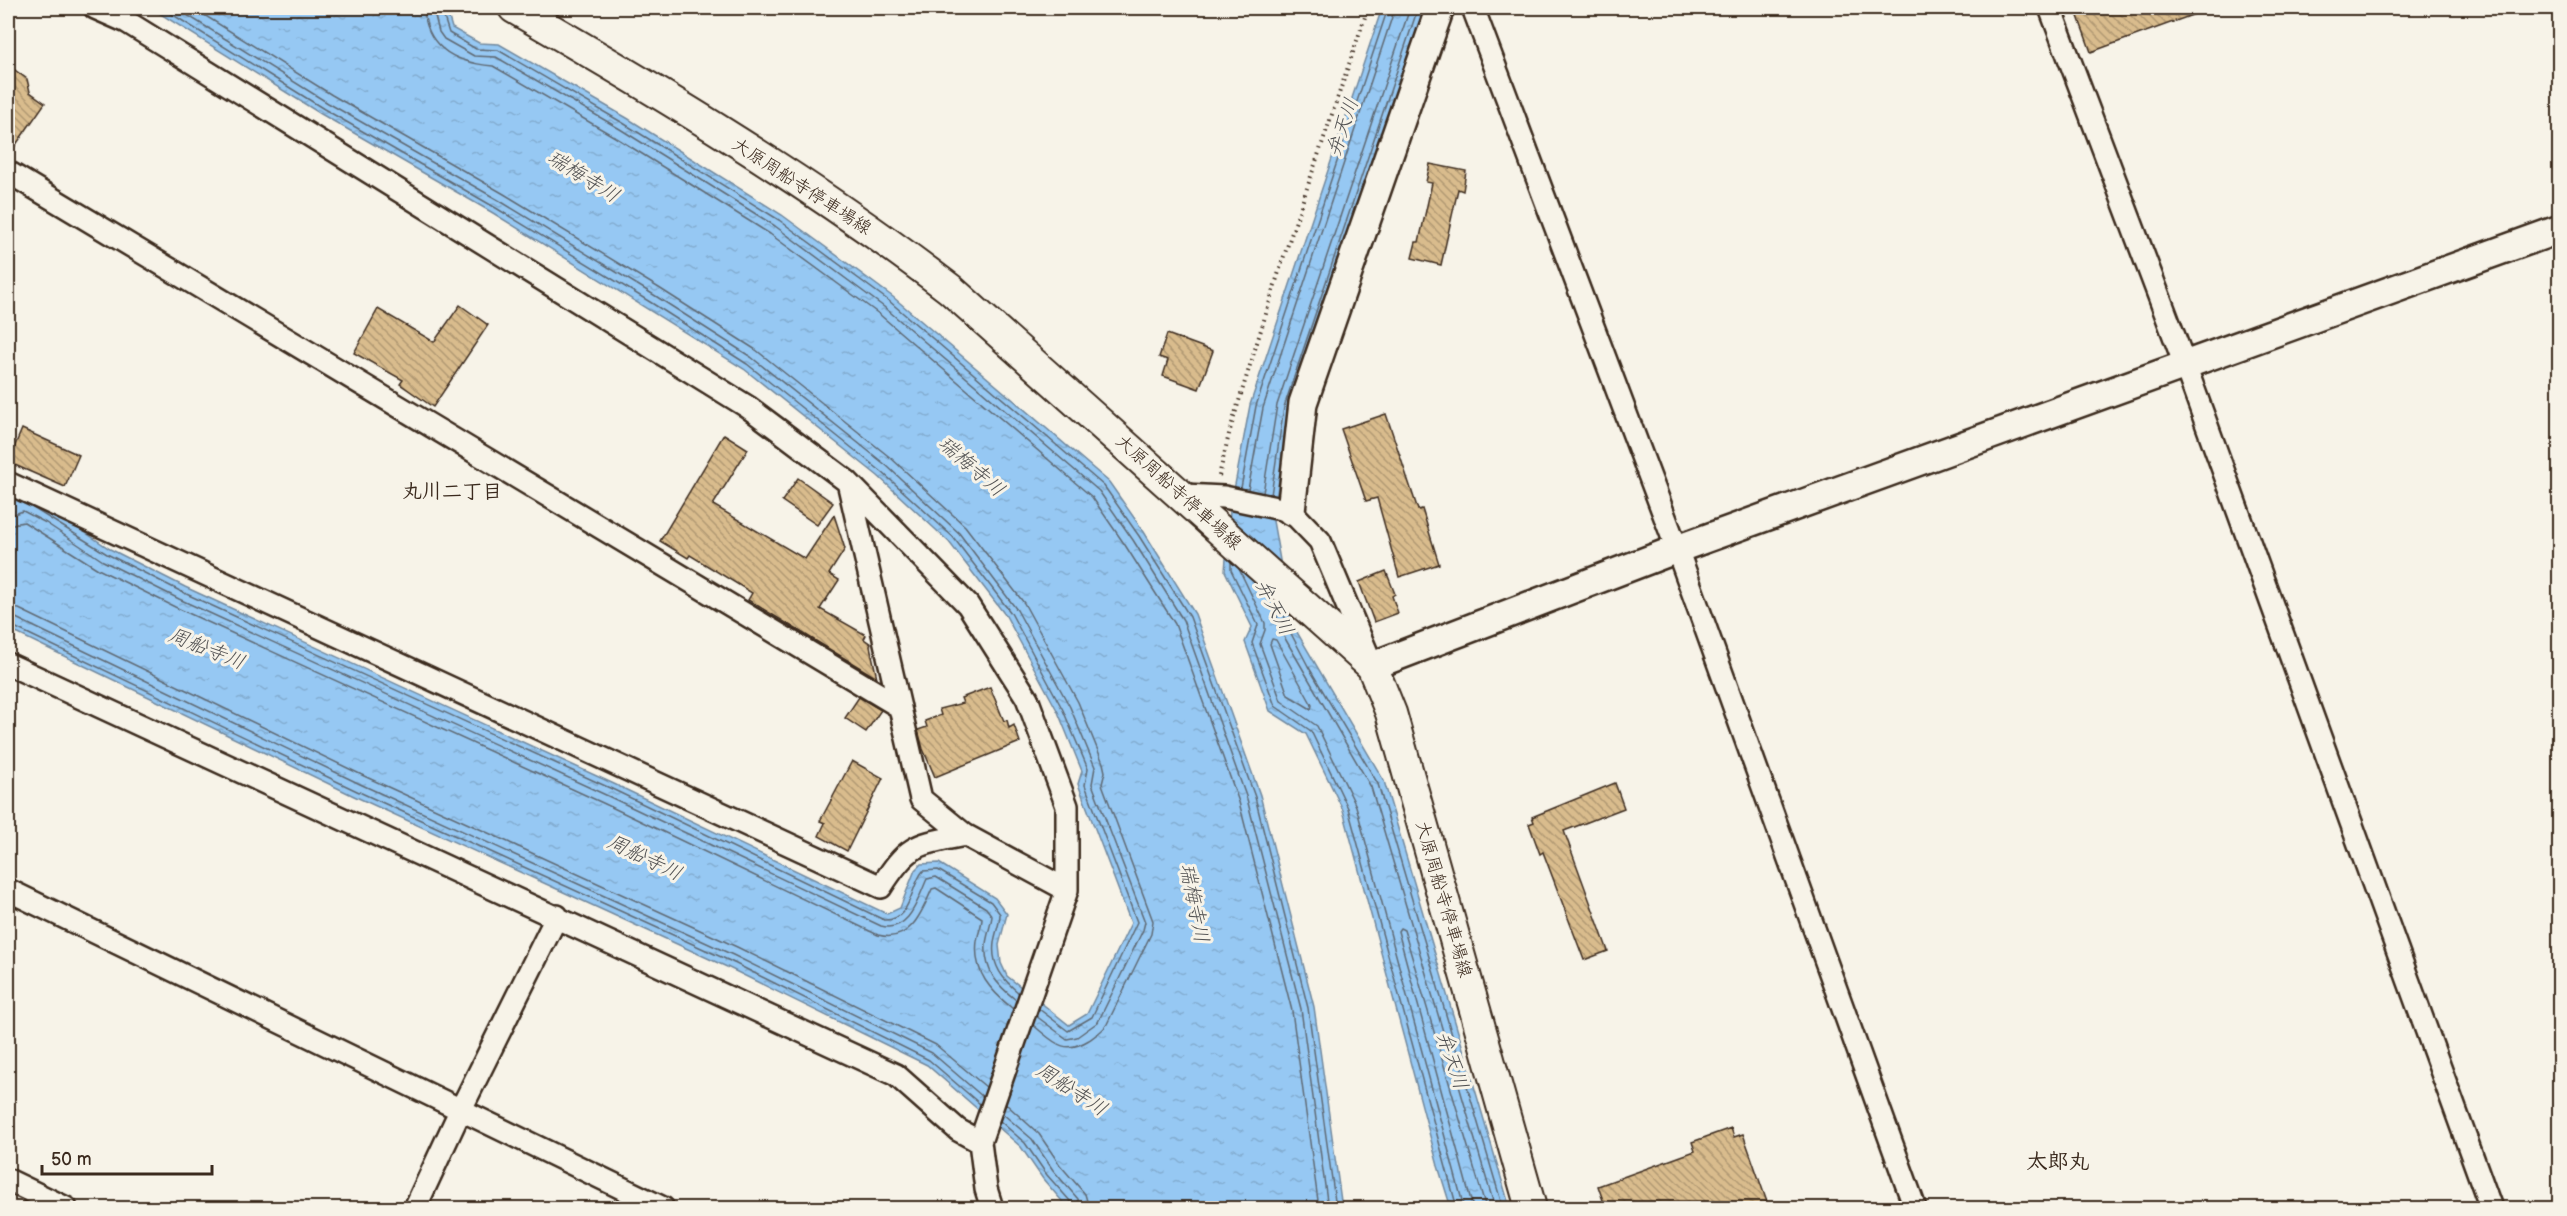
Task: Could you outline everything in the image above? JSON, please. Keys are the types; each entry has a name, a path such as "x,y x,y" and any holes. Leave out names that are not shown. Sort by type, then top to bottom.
{"main road":[{"name":"大原周船寺停車場線","path":"514,8 798,181 950,289 1184,495 1372,666 1391,713 1531,1209"}],"street":[{"path":"95,8 127,22 748,407 848,482 968,605 1027,698 1066,806 1067,890 980,1142 986,1189 993,1209"},
{"path":"1291,511 1303,403 1440,8"},
{"path":"1473,8 1677,549 1915,1209"},
{"path":"2050,8 2185,365 2491,1209"},
{"path":"8,172 900,707"},
{"path":"1184,495 1224,497 1291,511 1320,541 1372,666 1677,549 2559,229"},
{"path":"848,482 921,799 965,835 1067,890"},
{"path":"8,483 881,886 894,867 912,848 965,835"},
{"path":"8,664 557,916 896,1075 958,1130 980,1142"},
{"path":"8,890 663,1209"},
{"path":"415,1209 461,1109 557,916"},
{"path":"8,1180 66,1209"}],"path":[{"path":"1224,497 1218,481 1230,430 1282,262 1368,8"}],"water":[{"path":"151,8 446,8 452,28 479,43 499,44 627,118 782,215 893,297 1109,482 1144,532 1195,614 1260,795 1314,1007 1342,1208 1068,1208 1043,1179 1021,1147 927,1065 727,967 354,796 8,629 8,507 15,492 53,511 110,549 185,587 614,784 887,914 900,908 915,870 921,864 939,863 995,898 1007,914 999,945 1001,963 1007,976 1069,1025 1087,1014 1131,923 1078,784 1082,771 1058,712 1006,616 949,542 878,476 744,369 493,213 321,114"},
{"name":"弁天川","path":"1382,8 1424,8 1289,409 1273,521 1291,622 1384,781 1510,1208 1451,1208 1343,810 1306,734 1270,711 1245,642 1252,627 1225,571 1230,511 1250,405"}],"building":[{"path":"2075,8 2206,8 2206,10 2091,52"},
{"path":"8,65 27,79 30,92 45,103 8,156"},
{"path":"1430,164 1466,171 1463,191 1458,189 1441,265 1412,258 1416,242 1419,242 1432,183 1426,182"},
{"path":"460,305 488,325 433,407 400,384 403,380 354,353 378,309 434,342"},
{"path":"1167,334 1213,351 1199,389 1163,376 1168,360 1159,357"},
{"path":"1386,414 1418,510 1422,509 1439,564 1399,577 1377,498 1366,501 1341,429"},
{"path":"22,429 79,455 65,487 8,462"},
{"path":"724,434 748,449 713,505 805,559 834,515 845,549 829,574 839,580 820,609 866,635 864,639 871,644 877,678 748,600 752,593 690,555 688,558 660,541"},
{"path":"798,478 833,503 817,525 782,501"},
{"path":"1386,571 1395,594 1392,596 1398,613 1374,622 1359,582"},
{"path":"990,687 1004,721 1007,720 1009,728 1014,725 1020,742 935,777 918,730 927,727 925,721 941,715 939,709 963,703 961,698"},
{"path":"859,697 881,710 866,732 845,718"},
{"path":"852,761 883,778 847,851 819,836 825,823 820,821"},
{"path":"1615,783 1624,808 1564,831 1608,951 1584,960 1543,852 1540,854 1529,824 1534,822 1532,817"},
{"path":"1731,1128 1734,1137 1743,1134 1767,1202 1749,1209 1606,1209 1598,1186 1695,1151 1692,1142"}],"district":[{"name":"丸川二丁目","path":"452,491"},
{"name":"太郎丸","path":"2058,1161"}],"water label":[{"name":"瑞梅寺川","path":"584,176"},
{"name":"瑞梅寺川","path":"972,466"},
{"name":"周船寺川","path":"207,648"},
{"name":"周船寺川","path":"645,857"},
{"name":"瑞梅寺川","path":"1195,903"},
{"name":"周船寺川","path":"1072,1089"}]}
